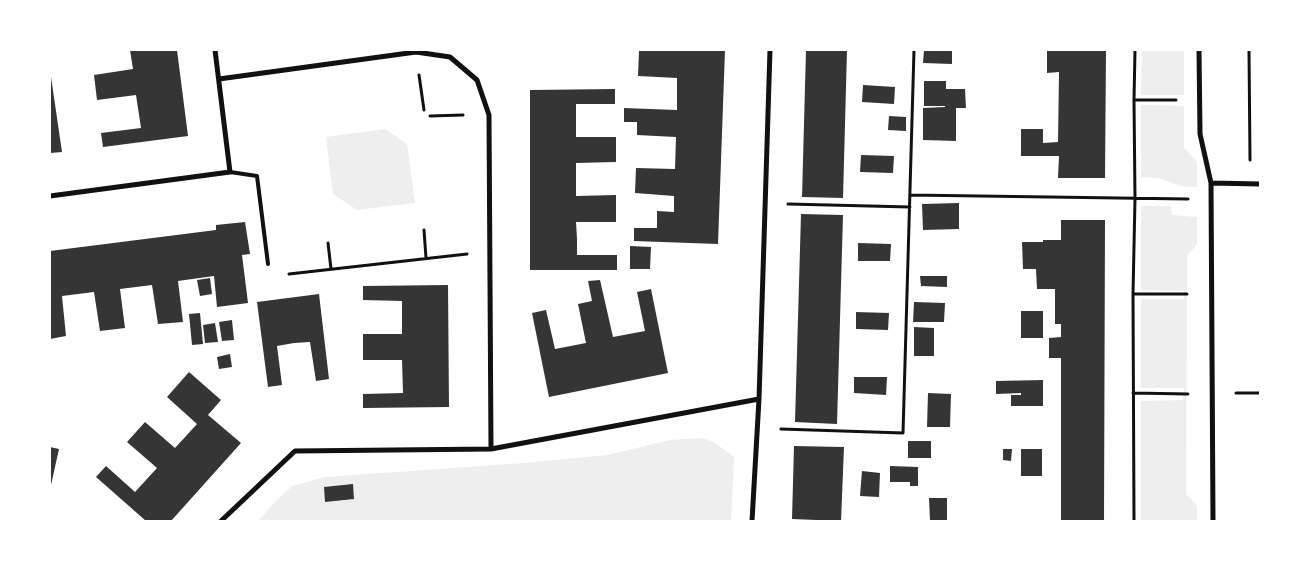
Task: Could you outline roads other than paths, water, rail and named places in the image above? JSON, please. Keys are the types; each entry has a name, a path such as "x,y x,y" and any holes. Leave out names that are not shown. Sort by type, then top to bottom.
{"street":[{"path":"50,196 230,172 215,50"},
{"path":"752,521 758,429 770,50"},
{"path":"1199,50 1200,134 1211,184 1212,200 1213,521"},
{"path":"219,79 416,52 450,57 477,80 489,115 491,449"},
{"path":"1211,184 1260,184"},
{"path":"221,521 295,450 491,449 759,399"}],"lane":[{"path":"230,172 257,176 268,264"}]}
